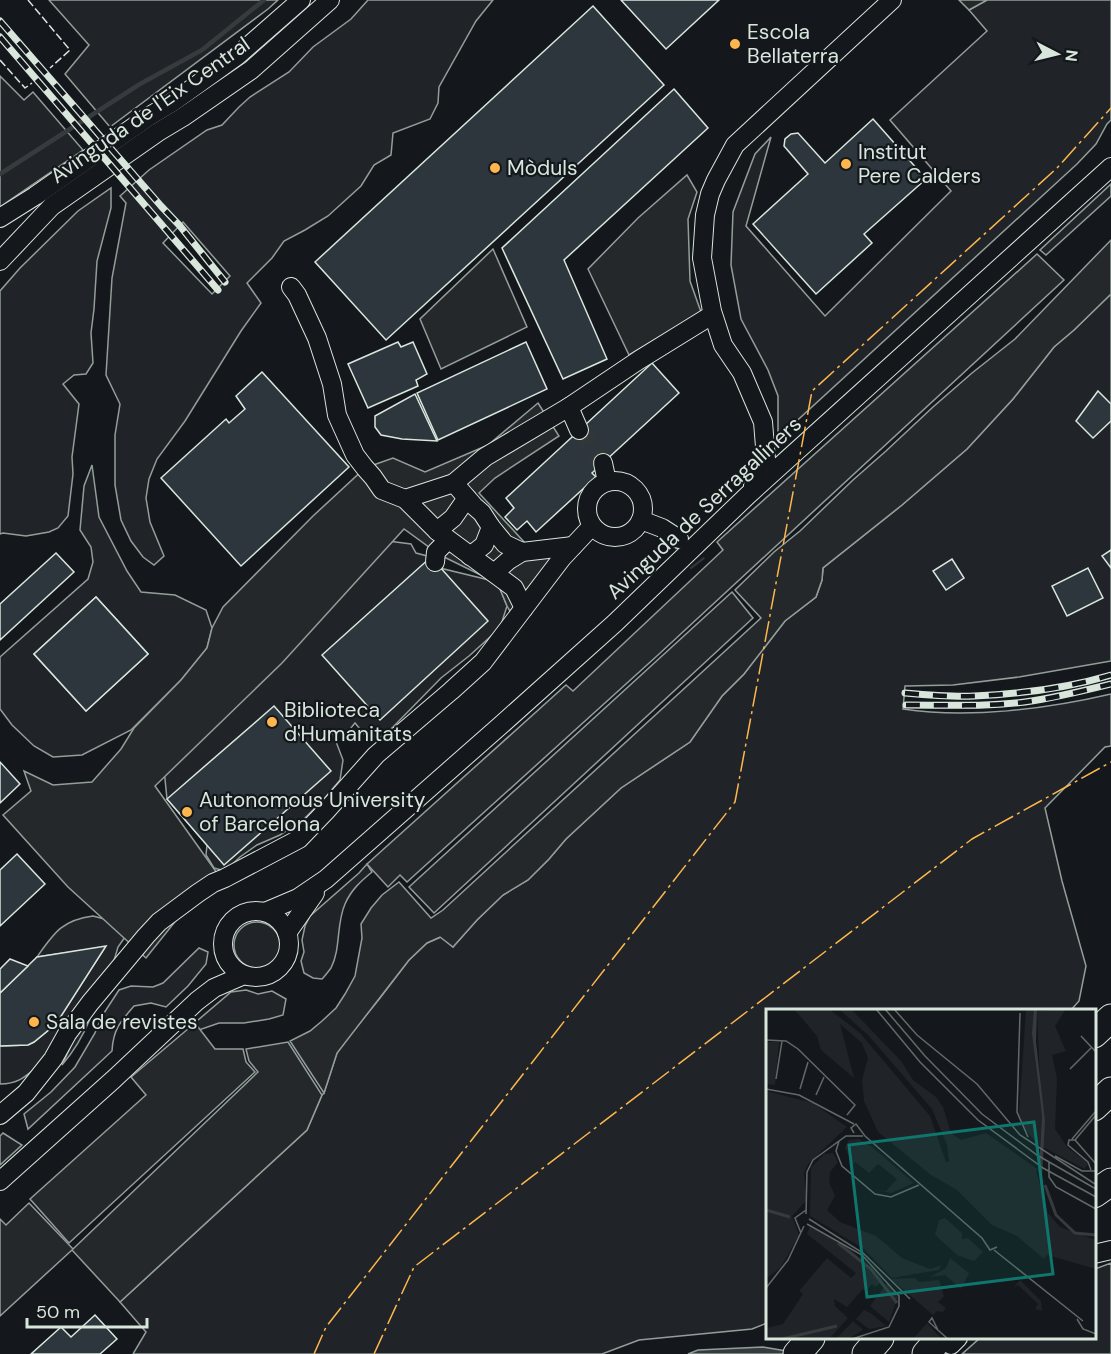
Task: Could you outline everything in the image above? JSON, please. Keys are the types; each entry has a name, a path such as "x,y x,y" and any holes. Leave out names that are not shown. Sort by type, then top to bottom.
{"highway":[{"path":"1096,1033 1111,1018"},
{"path":"1096,1106 1111,1091"},
{"path":"1096,1193 1111,1182"},
{"path":"797,1354 810,1339"}],"street":[{"name":"Avinguda de l'Eix Central","path":"0,218 173,102 237,56 301,0"},
{"name":"Avinguda de l'Eix Central","path":"0,261 52,206 251,70 330,0"},
{"path":"748,495 766,459 763,422 742,373 723,345 711,311 702,258 705,215 710,194 735,145 892,0"},
{"name":"Avinguda de Serragalliners","path":"265,912 298,898 326,879 501,725 615,623 748,495 1111,167"},
{"path":"291,287 317,338 332,384 337,415 364,468 382,490 405,499 443,536 514,588 524,608"},
{"path":"405,499 454,483 485,457 569,407 707,318"},
{"path":"569,407 579,430"},
{"path":"0,1115 26,1093 53,1059 67,1034 90,1003 159,922 213,883 299,839 376,755 483,662 562,558 592,526 586,509 592,492 607,482 603,463"},
{"name":"Avinguda de Serragalliners","path":"592,526 606,536 614,537 630,533 641,520 642,502 632,487 616,481 607,482"},
{"path":"454,483 482,513 505,544 522,552"},
{"path":"435,562 436,552 443,536 467,498"},
{"name":"Avinguda de Serragalliners","path":"641,520 662,528 679,539"},
{"path":"470,556 484,545 491,527"},
{"path":"494,573 522,552 573,546"},
{"name":"Avinguda de Serragalliners","path":"287,933 326,879"},
{"path":"265,912 279,920 287,933 289,950 286,958 273,973 251,977 244,975 231,965 225,955 225,934 232,922 240,915 265,912"},
{"path":"197,1000 225,955"},
{"path":"0,1181 114,1079 197,1000 214,988 244,975"},
{"path":"1096,1254 1111,1250"}],"shaded area":[{"path":"49,0 278,0 110,127 65,74 89,45"},
{"path":"368,0 493,0 476,21 439,87 438,103 430,119 393,133 391,155 374,165 361,186 328,216 284,241 272,258 247,283 261,303 185,421 157,459 149,479 146,498 150,522 164,556 154,565 143,557 131,541 121,520 115,485 115,435 120,404 106,375 112,278 126,203 120,196 149,170 207,130 222,125 250,97 289,72 313,47 351,19","holes":["183,222 230,276 212,294 163,243"]},
{"path":"959,0 987,0 969,10"},
{"path":"987,0 1111,0 1111,120 1096,144 1077,164 778,438 778,396 768,370 741,319 731,265 733,212 755,154 771,137 746,226 825,316 951,191 890,120 987,31 969,10"},
{"path":"0,76 24,100 33,92 83,150 0,207"},
{"path":"687,175 697,192 688,219 690,281 701,312 629,355 588,269 638,218"},
{"path":"1111,184 1111,196 1046,255 1040,250"},
{"path":"111,188 111,208 97,261 91,333 93,363 86,374 74,375 63,384 79,404 68,516 58,528 49,532 26,536 0,534 0,291 78,211"},
{"path":"1111,240 1111,294 1054,347 1013,399 967,449 823,568 822,580 816,597 785,621 744,674 722,696 690,742 621,788 566,839 528,880 503,895 453,947 440,937 427,943 409,960 337,1053 324,1093 290,1041 310,1031 322,1021 336,1008 345,994 355,976 362,938 361,924 382,895 399,882 431,918 443,910 761,618 735,590 933,407 1015,339"},
{"path":"493,249 527,327 441,369 420,319"},
{"path":"1037,254 1064,280 658,655 407,882 400,875 388,887 367,864 566,685 573,691 723,550 717,542"},
{"path":"1111,294 1111,661 1019,677 953,685 905,686 903,709 981,713 1034,708 1111,694 1111,746 1105,747 1045,808 1062,881 1086,966 1079,1001 1072,1009 766,1009 766,1323 752,1329 639,1340 602,1354 133,1354 146,1332 120,1302 307,1130 324,1093 337,1053 409,960 427,943 441,937 453,947 503,895 528,880 566,839 621,788 690,742 722,696 744,674 785,621 816,597 822,580 823,568 967,449 1013,399 1054,347"},
{"path":"538,403 559,436 495,478 479,493 526,544 562,558 515,620 500,589 493,581 440,555 404,529 282,663 155,786 217,873 146,958 68,887 3,815 31,791 24,771 53,785 92,782 121,749 134,728 181,680 207,648 212,628 223,607 313,516 365,468 393,458 425,472 488,445"},
{"path":"92,465 99,517 127,571 141,592 175,595 206,610 212,628 207,648 181,680 131,730 82,755 53,757 34,746 12,725 0,709 0,657 88,579 93,562 91,547 80,530 84,486"},
{"path":"388,541 411,544 416,553 431,557 440,568 493,581 500,589 507,606 500,628 441,678 381,737 365,735 355,723 346,734 332,731 343,760 340,780 324,799 303,820 280,835 257,845 225,871 214,868 206,855 207,845 167,799 164,769"},
{"path":"732,592 753,618 434,913 409,887"},
{"path":"367,864 372,872 353,890 342,912 336,953 331,968 322,979 313,978 304,973 301,961 304,952 302,940 305,926 310,916"},
{"path":"93,916 112,921 125,937 118,947 113,964 37,1067 20,1080 0,1084 0,1046 28,1045 56,1024 105,947 37,957 66,924"},
{"path":"257,922 273,929 280,945 273,961 257,968 241,961 234,945 241,929"},
{"path":"199,948 208,952 206,964 188,986 166,1007 151,1003 134,1006 118,1027 112,1051 28,1129 24,1114 51,1092 75,1067 102,1016 119,990 131,986 153,987 163,983"},
{"path":"246,990 258,994 272,991 286,999 283,1015 244,1023 219,1023 199,1030 191,1026 231,992"},
{"path":"90,1019 78,1043 62,1065 77,1033"},
{"path":"195,1023 215,1049 243,1049 246,1062 255,1072 69,1243 30,1199 146,1095 131,1077"},
{"path":"288,1042 322,1095 307,1130 120,1302 72,1250 0,1316 0,1219 6,1225 29,1203 73,1249 258,1072 249,1061 246,1049"},
{"path":"3,1133 22,1145 0,1165 0,1136"},
{"path":"1111,1263 1111,1354 962,1354 979,1339 1096,1339 1096,1269"},
{"path":"763,1347 804,1354 688,1354 698,1350"}],"building":[{"path":"621,0 719,0 666,49"},
{"name":"Mòduls","path":"593,6 664,85 386,340 315,262"},
{"path":"674,89 708,128 564,260 607,359 563,379 502,248"},
{"path":"873,119 926,179 864,234 872,243 816,294 753,224 808,174 784,146 785,139 791,134 798,133 825,163"},
{"path":"398,342 401,347 413,342 427,374 416,380 418,386 368,408 348,364"},
{"path":"526,342 547,389 438,440 417,393"},
{"path":"652,363 679,393 592,473 596,477 536,532 527,521 517,530 505,517 514,508 506,498"},
{"path":"262,372 349,467 241,566 161,478 226,419 229,423 245,409 236,396"},
{"path":"1098,391 1111,404 1111,421 1093,438 1076,421"},
{"path":"415,394 437,441 381,435 375,427 375,416"},
{"path":"1111,550 1111,568 1102,556"},
{"path":"56,553 74,572 0,640 0,604"},
{"path":"431,557 488,621 380,720 322,655"},
{"path":"952,559 964,578 946,590 933,571"},
{"path":"1088,568 1103,598 1067,616 1052,586"},
{"path":"96,597 148,654 86,711 34,654","holes":["100,631 120,653 89,681 70,659"]},
{"path":"96,597 148,654 86,711 34,654"},
{"path":"274,706 331,771 224,865 167,799"},
{"path":"0,762 20,784 0,803"},
{"path":"17,854 45,884 0,926 0,870"},
{"name":"Sala de revistes","path":"106,946 56,1024 28,1045 0,1046 0,993 37,957"},
{"path":"10,959 28,966 0,993 0,969"},
{"path":"95,1315 117,1339 100,1354 31,1354 61,1327 71,1337"}],"waterway":[{"path":"0,174 140,84 202,50 264,0"}],"tunnel":[{"path":"579,430 603,463"},
{"path":"680,541 698,564"}],"railway":[{"path":"0,21 180,226 225,282"},
{"path":"0,37 218,290"},
{"path":"905,693 957,696 1009,694 1060,687 1111,675"},
{"path":"906,705 1010,704 1111,684"}],"fence":[{"path":"28,0 70,50 50,68"},
{"path":"0,60 25,88 32,83"}],"power":[{"path":"314,1354 326,1327 735,802 812,391 1057,168 1111,108"},
{"path":"374,1354 414,1267 972,839 1111,762"}],"place":[{"name":"Escola Bellaterra","path":"735,44"},
{"name":"Institut Pere Calders","path":"846,164"},
{"name":"Mòduls","path":"495,168"},
{"name":"Biblioteca d'Humanitats","path":"272,722"},
{"name":"Autonomous University of Barcelona","path":"187,812"},
{"name":"Sala de revistes","path":"34,1022"}]}
